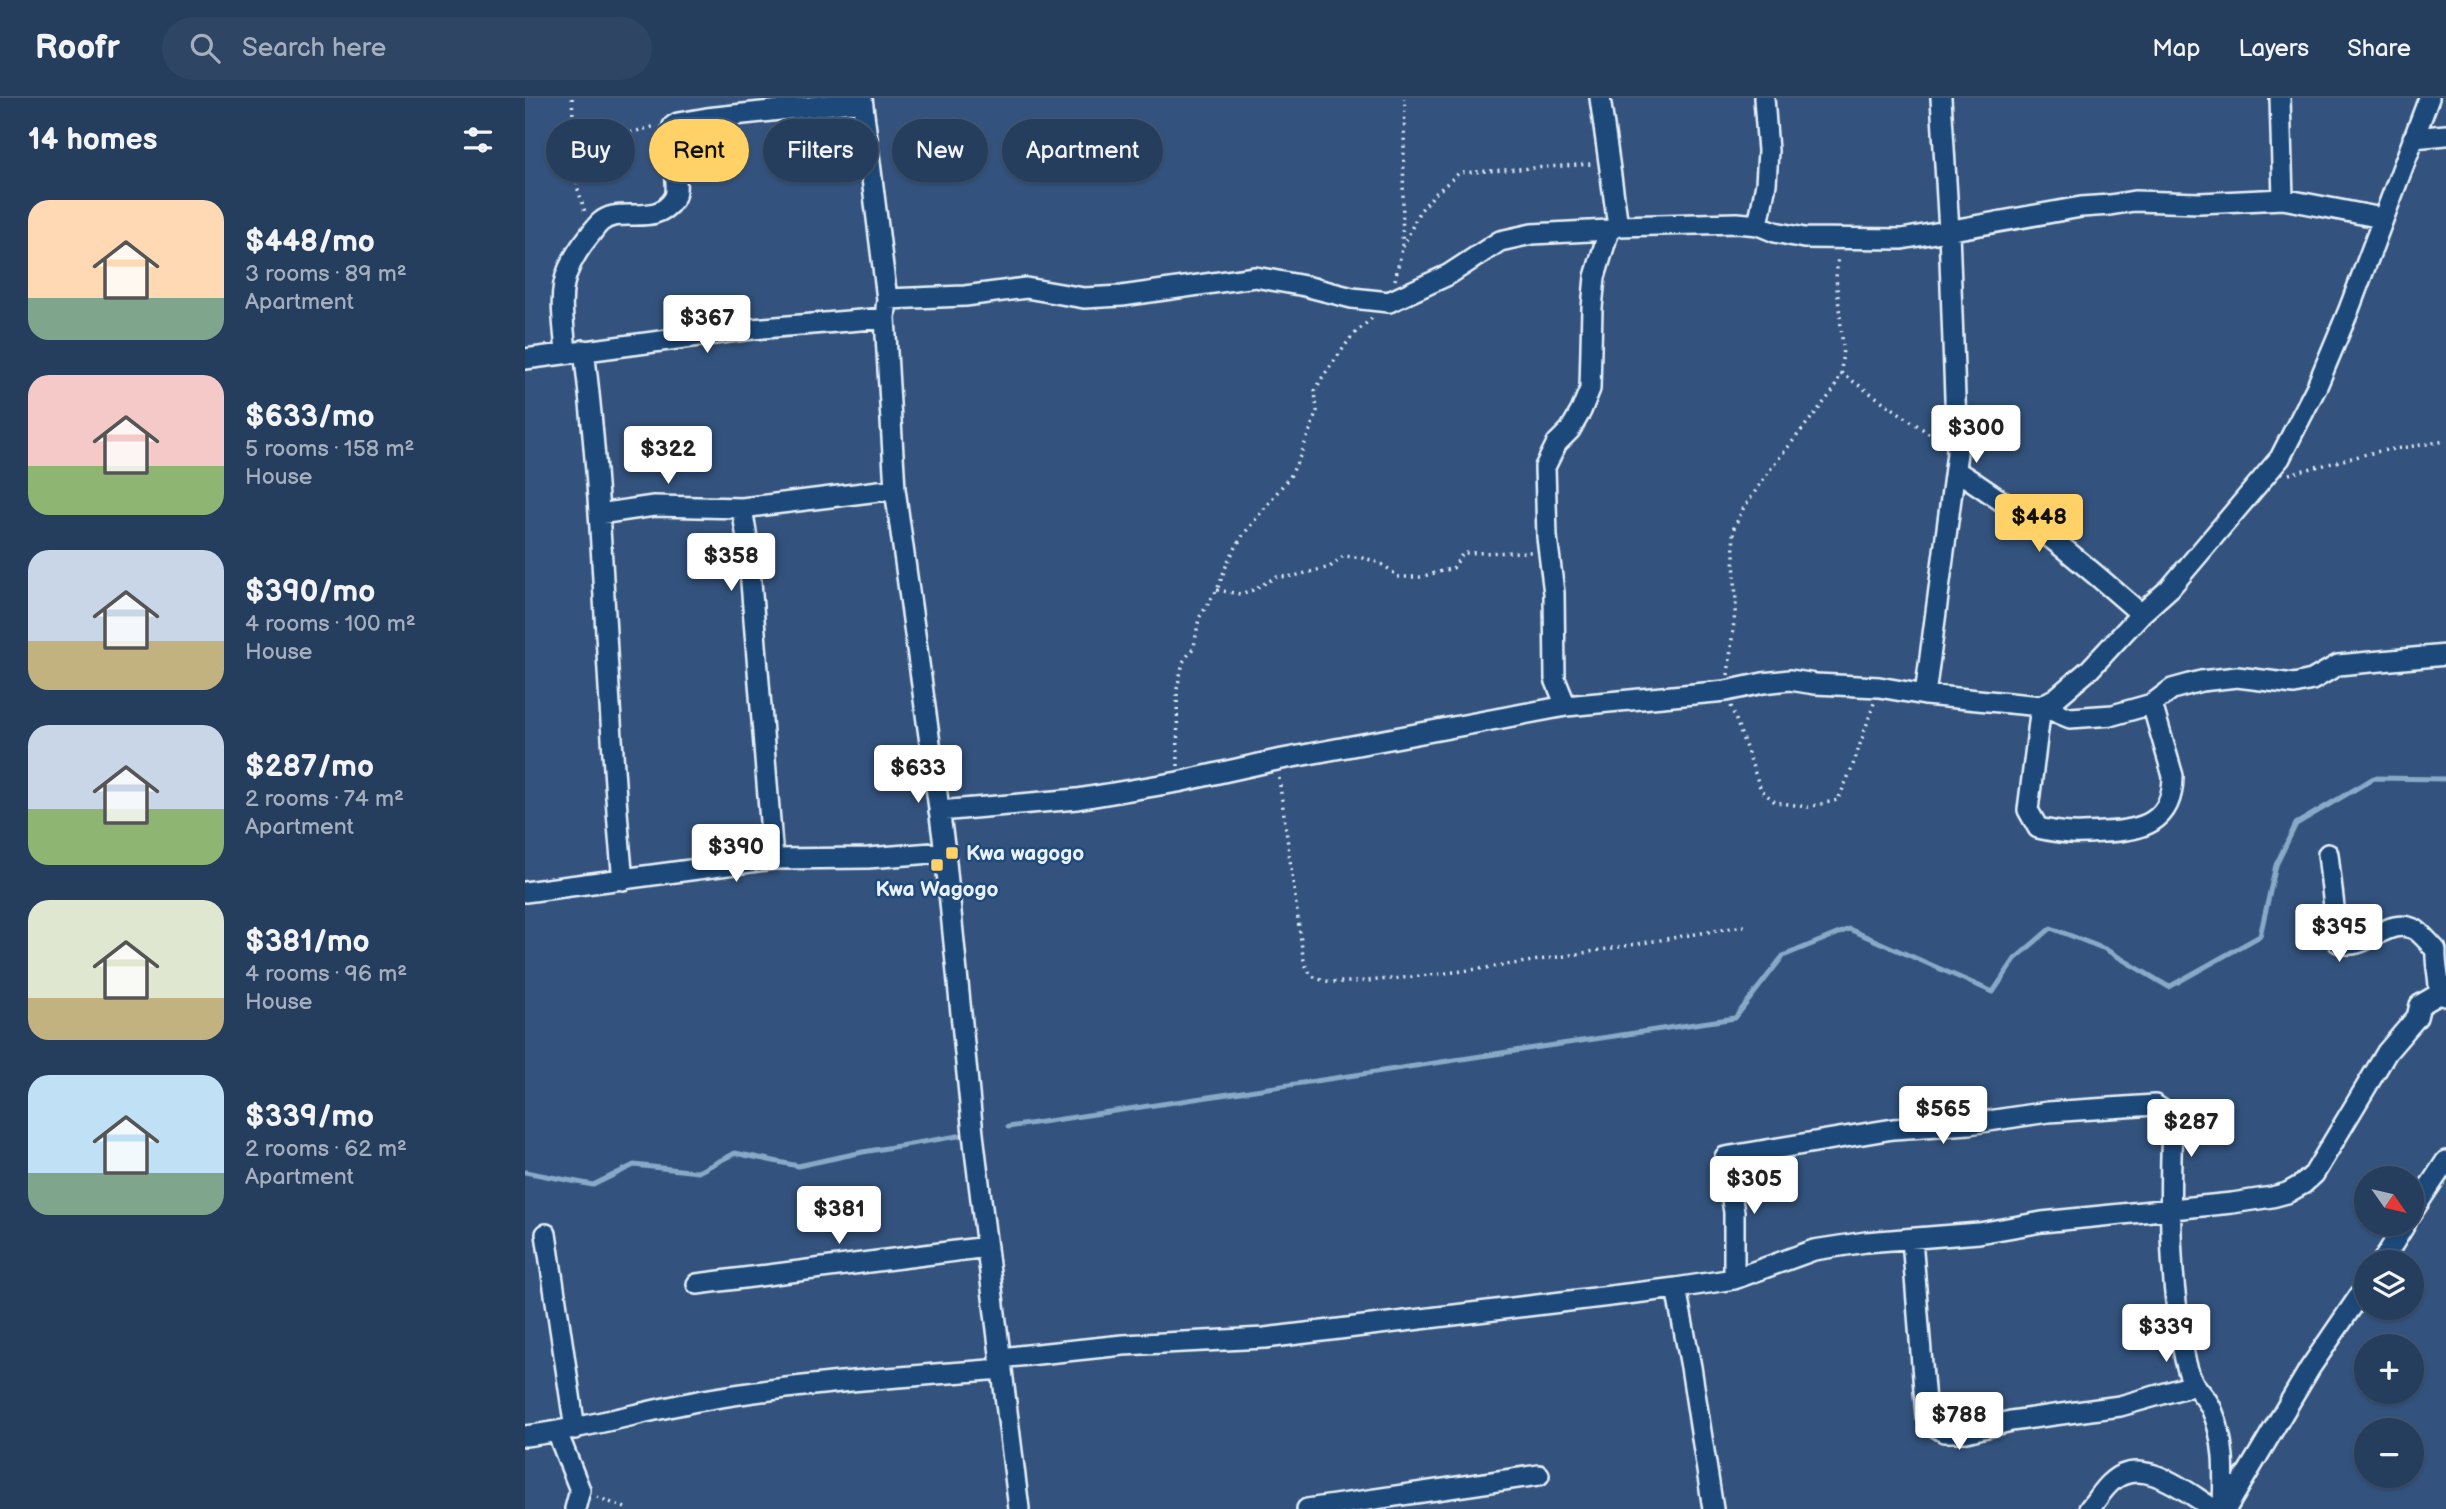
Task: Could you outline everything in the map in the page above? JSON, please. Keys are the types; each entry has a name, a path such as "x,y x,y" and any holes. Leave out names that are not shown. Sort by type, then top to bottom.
{"street":[{"path":"1566,706 1555,679 1554,593 1545,467 1557,443 1581,411 1590,389 1595,277 1614,228 1600,98"},
{"path":"1758,225 1766,184 1768,151 1764,98"},
{"path":"1925,695 1956,461 1949,231 1941,98"},
{"path":"2280,98 2283,199"},
{"path":"939,811 1077,799 1178,782 1277,760 1566,706 1726,691 1790,680 1879,687 1925,695 2041,706 2056,698 2090,669 2141,614 2170,588 2280,458 2317,386 2348,312 2429,98"},
{"path":"701,119 862,99 886,309 895,489 945,852 955,976 1019,1509"},
{"path":"2413,138 2446,135"},
{"path":"623,880 615,809 594,427 562,304 564,276 571,261 601,220 614,216 641,217 660,211 672,201 676,191 675,182"},
{"path":"525,359 752,329 1026,288 1084,298 1122,296 1255,276 1352,298 1389,302 1448,275 1500,241 1532,234 1681,223 1758,225 1793,237 1840,240 1902,239 2081,207 2134,201 2283,199 2382,218"},
{"path":"1956,461 1991,492 2079,558 2141,614"},
{"path":"599,514 653,506 742,508 895,489"},
{"path":"742,508 748,544 773,859"},
{"path":"2041,706 2070,719 2113,715 2153,704 2172,689 2201,681 2237,677 2294,684 2308,681 2338,665 2446,655"},
{"path":"2041,706 2028,810 2038,828 2065,834 2131,831 2147,825 2162,813 2173,788 2173,776 2153,704"},
{"path":"525,892 773,859 869,858 945,852"},
{"path":"525,1436 566,1431 712,1399 1001,1364 1123,1345 1265,1338 1676,1288 1734,1279 1814,1250 1866,1242 1979,1233 2042,1222 2171,1210 2287,1193 2314,1174 2388,1052 2417,1017 2420,1005 2442,995 2440,976 2435,963 2436,950 2415,930 2394,926 2371,935 2358,944 2347,946 2338,942 2328,854"},
{"path":"1734,1279 1734,1212 1725,1157 1893,1129 1969,1124 2048,1112 2155,1105 2169,1114 2172,1126 2171,1210 2179,1325 2189,1374 2194,1385 2212,1407 2221,1435 2224,1509"},
{"path":"2424,1194 2446,1161"},
{"path":"546,1234 566,1431 580,1490 575,1509"},
{"path":"1912,1239 1926,1415 1932,1424 1944,1432 1966,1432 2011,1421 2120,1406 2194,1385"},
{"path":"697,1284 987,1247"},
{"path":"1676,1288 1713,1509"},
{"path":"2224,1509 2310,1367 2354,1303"},
{"path":"2089,1509 2111,1481 2129,1473 2150,1473 2169,1480 2214,1509"},
{"path":"1307,1509 1420,1500 1539,1475"}],"path":[{"path":"572,98 574,119"},
{"path":"1402,248 1405,98"},
{"path":"1178,782 1177,689 1183,662 1194,647 1199,618 1217,590 1228,561 1243,535 1291,475 1317,411 1315,391 1322,378 1352,336 1389,302 1402,248 1419,212 1434,194 1459,173 1609,163"},
{"path":"577,182 582,208 594,230"},
{"path":"1840,240 1836,278 1843,347 1841,373 1833,391 1801,429 1742,509 1733,530 1736,604 1726,691 1761,790 1775,802 1808,807 1838,800 1852,768 1879,687"},
{"path":"1841,373 1956,461"},
{"path":"2264,480 2375,452 2446,441"},
{"path":"1217,590 1240,594 1276,577 1313,573 1330,567 1343,556 1364,558 1384,565 1398,577 1428,575 1453,568 1463,554 1549,552"},
{"path":"1277,760 1303,957 1307,969 1315,978 1328,981 1361,981 1435,975 1744,926"},
{"path":"580,1490 628,1509"}],"waterway":[{"path":"1008,1127 1735,1018 1783,956 1849,929 1993,992 2015,959 2051,928 2105,949 2169,987 2260,936 2276,865 2296,824 2374,778 2446,779"},
{"path":"525,1172 593,1185 634,1165 698,1172 735,1153 798,1166 970,1134"}],"place":[{"name":"Kwa wagogo","path":"952,853"},
{"name":"Kwa Wagogo","path":"937,865"}]}
